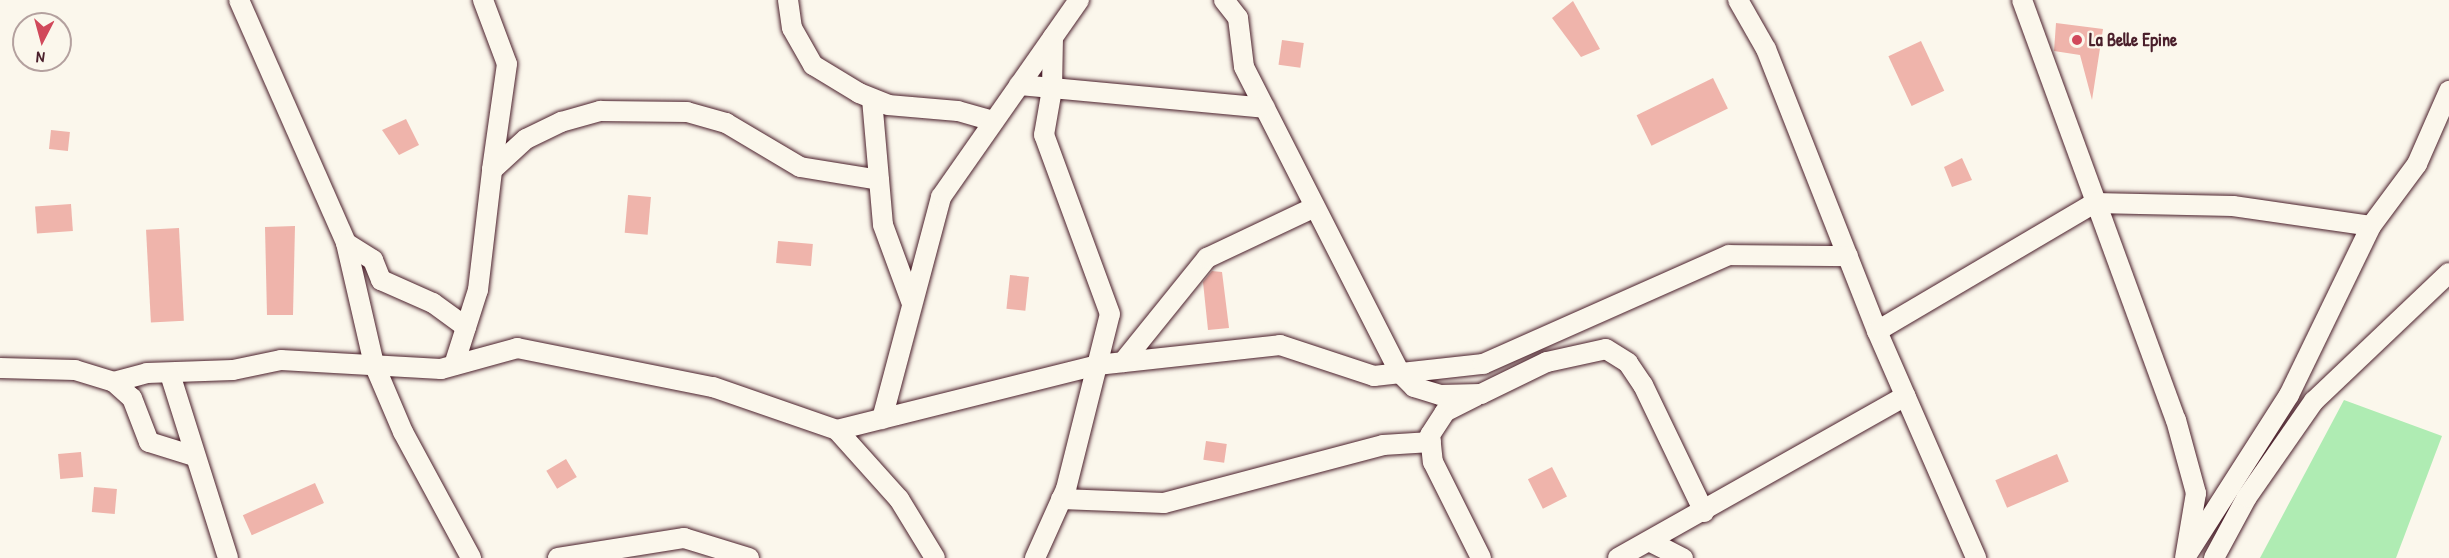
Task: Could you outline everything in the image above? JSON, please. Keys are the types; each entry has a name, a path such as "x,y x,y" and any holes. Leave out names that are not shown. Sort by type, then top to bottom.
{"street":[{"path":"238,0 346,243 374,364 403,432 471,558"},
{"path":"454,365 478,290 507,64 483,0"},
{"path":"788,0 792,27 813,65 872,99 994,121"},
{"path":"882,419 940,197 1078,0"},
{"path":"1224,0 1238,18 1244,67 1400,373 1414,387 1440,395 1481,394"},
{"path":"1738,0 1766,49 1878,331 1976,558"},
{"path":"2022,0 2094,203 2114,244 2196,493 2185,558"},
{"path":"1035,558 1061,499 1110,314 1044,135 1052,89 1053,37"},
{"path":"1019,86 1265,108"},
{"path":"2185,558 2289,395 2371,226 2417,164 2449,91"},
{"path":"872,99 883,225 911,301"},
{"path":"492,170 526,139 561,122 641,108 687,112 726,123 800,166 879,180"},
{"path":"1878,331 2094,203 2233,206 2371,226"},
{"path":"1123,362 1207,258 1315,207"},
{"path":"346,243 373,260 381,280 433,303 466,327"},
{"path":"837,430 1097,365 1280,345 1374,376 1483,364 1523,351 1729,255 1848,256"},
{"path":"2214,558 2247,497 2314,401 2449,273"},
{"path":"114,382 170,374 233,370 281,360 454,365 517,348 713,387 837,430 898,499 935,558"},
{"path":"1481,558 1433,462 1431,442 1445,412 1547,362 1606,349 1628,363 1643,385 1704,512"},
{"path":"0,368 75,370 114,382 132,398 149,442 194,456"},
{"path":"170,374 228,558"},
{"path":"1618,558 1651,542 1906,396"},
{"path":"1061,499 1164,503 1383,445 1431,442"},
{"path":"558,558 684,538 749,558"},
{"path":"1651,542 1683,558"}],"green space":[{"path":"2344,400 2442,436 2396,558 2260,558"}],"building":[{"path":"1573,1 1600,49 1581,57 1552,18"},
{"name":"La Belle Epine","path":"2056,23 2103,29 2092,100 2080,55 2054,51"},
{"path":"1282,40 1304,43 1300,68 1279,65"},
{"path":"1921,41 1944,91 1912,106 1888,56"},
{"path":"1713,78 1728,109 1652,146 1637,115"},
{"path":"406,119 419,145 399,155 382,130"},
{"path":"51,130 70,132 68,151 49,149"},
{"path":"1962,158 1972,180 1952,187 1944,167"},
{"path":"628,195 651,197 648,235 625,233"},
{"path":"71,204 73,231 37,233 35,207"},
{"path":"295,226 293,315 267,315 265,227"},
{"path":"179,228 184,321 151,323 146,230"},
{"path":"778,241 813,244 811,266 776,263"},
{"path":"1212,271 1222,272 1229,328 1208,330 1203,282"},
{"path":"1010,275 1029,277 1025,311 1006,309"},
{"path":"1206,441 1227,444 1224,463 1203,460"},
{"path":"81,452 83,477 60,479 58,454"},
{"path":"2057,454 2069,482 2007,508 1995,480"},
{"path":"566,459 577,477 557,489 546,471"},
{"path":"1552,467 1567,496 1543,509 1528,479"},
{"path":"315,483 324,503 252,535 243,515"},
{"path":"94,487 117,489 115,514 92,512"}],"place":[{"name":"La Belle Epine","path":"2077,40"}]}
